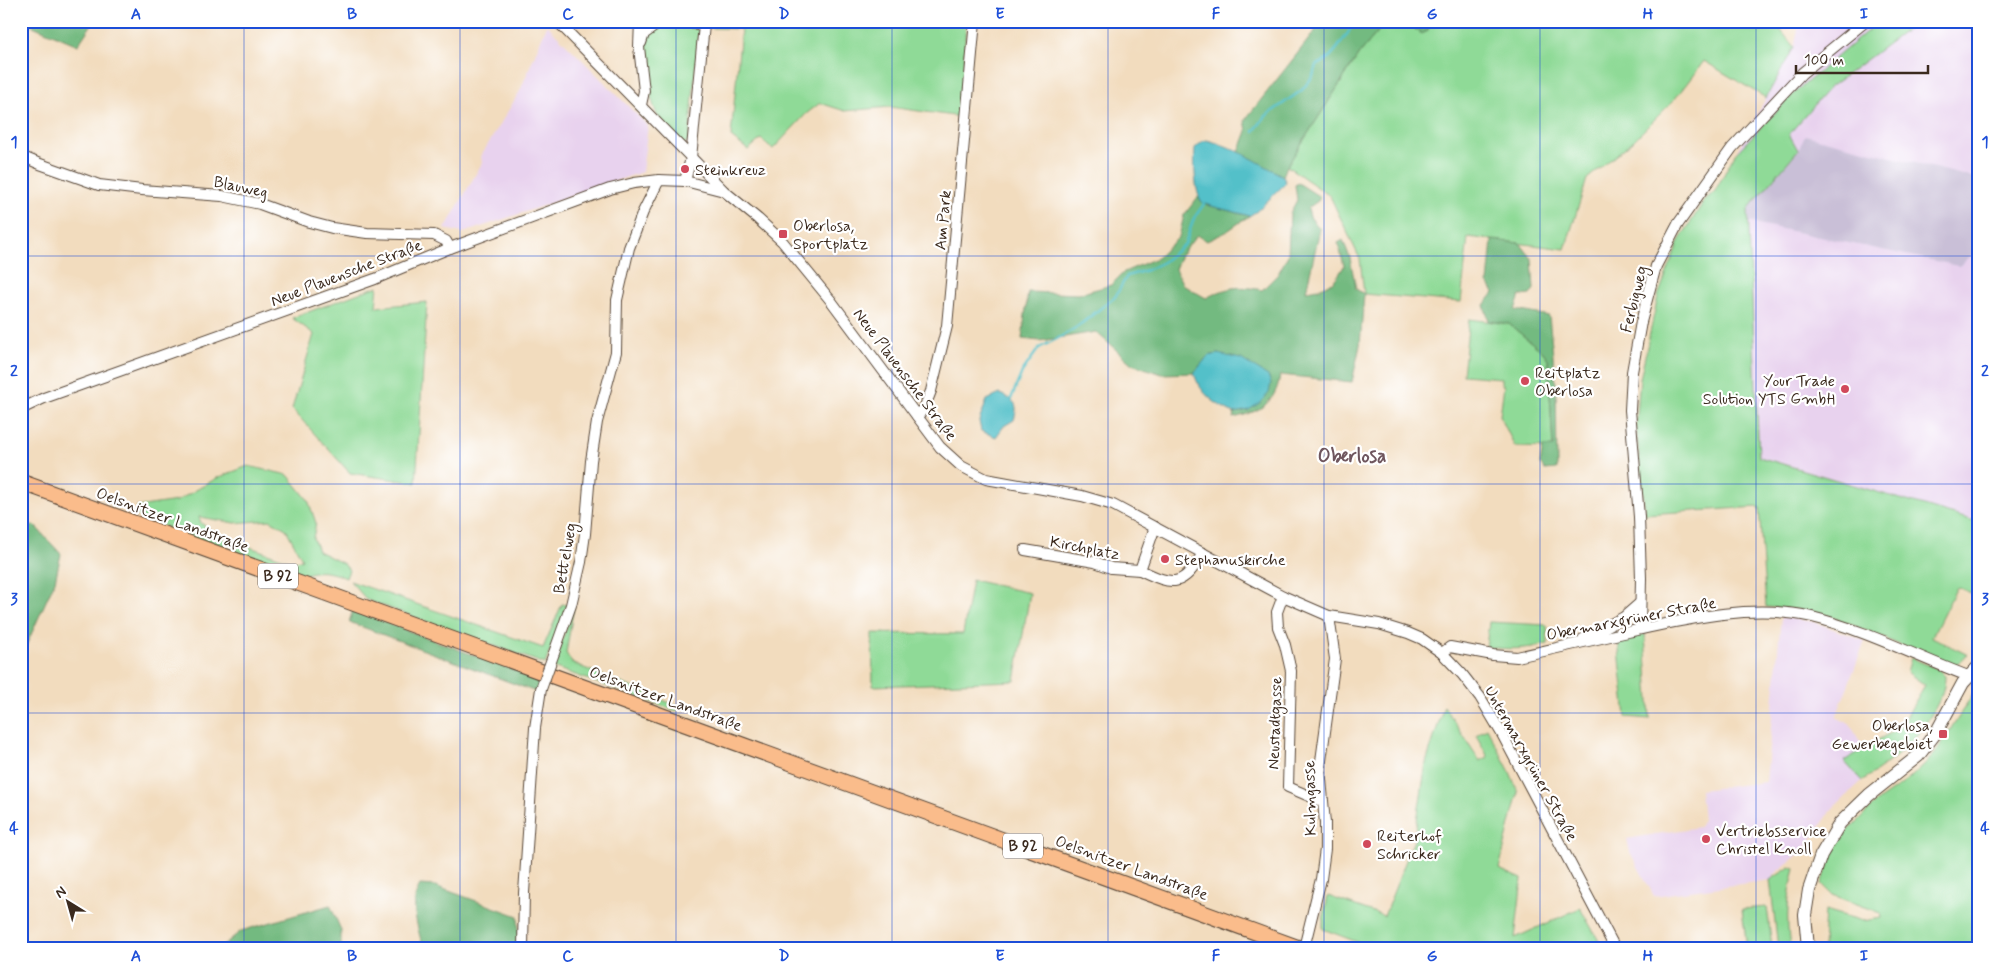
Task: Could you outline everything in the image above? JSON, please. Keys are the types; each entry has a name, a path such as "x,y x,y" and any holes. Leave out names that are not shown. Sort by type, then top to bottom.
{"main road":[{"name":"Oelsnitzer Landstraße","path":"21,482 1299,948"}],"street":[{"path":"557,21 724,191"},
{"path":"640,21 639,47 644,91 641,105"},
{"path":"639,47 644,34 662,21"},
{"path":"678,21 704,25 692,158 685,181"},
{"name":"Am Park","path":"917,416 924,409 931,391 947,326 975,21"},
{"name":"Ferbigweg","path":"1640,630 1639,517 1630,410 1631,382 1641,322 1656,266 1678,224 1732,148 1802,72 1866,21"},
{"name":"Blauweg","path":"21,156 99,185 222,196 260,204 332,228 367,233 434,235 446,241 450,248"},
{"name":"Neue Plauensche Straße","path":"21,409 44,398 375,278 610,189 634,183 659,180 685,181 724,191 782,241 832,302 940,447 961,466 986,479 1082,496 1113,505 1283,596 1329,616"},
{"name":"Bettelweg","path":"524,948 524,893 535,728 541,689 571,605 581,562 597,422 616,352 617,300 629,248 659,180"},
{"name":"Kirchplatz","path":"1140,570 1155,527"},
{"name":"Kirchplatz","path":"1025,550 1095,562 1111,568 1140,570 1158,580 1171,582 1192,572 1203,553"},
{"name":"Neustadtgasse","path":"1283,596 1276,612 1278,627 1285,645 1291,671 1288,787 1323,802"},
{"path":"1571,645 1624,617 1640,603"},
{"name":"Obermarxgrüner Straße","path":"1442,653 1450,647 1493,655 1517,657 1705,616 1760,612 1797,614 1848,628 1968,676"},
{"name":"Untermarxgrüner Straße","path":"1329,616 1379,624 1422,639 1442,653 1462,674 1480,697 1502,734 1615,948"},
{"name":"Kulmgasse","path":"1304,948 1321,879 1325,848 1325,823 1320,768 1335,659 1329,616"},
{"path":"1808,948 1805,915 1809,890 1821,855 1840,823 1869,795 1918,756 1937,731 1968,676 1978,667"}],"shaded area":[{"path":"1800,21 1978,21 1978,522 1760,457 1640,379 1658,296 1679,241 1704,201 1715,191 1794,47"},
{"path":"547,25 648,126 642,172 463,233 445,229 482,163 481,156 520,91"},
{"path":"1805,135 1978,179 1978,250 1959,266 1749,222 1748,209 1798,151"},
{"path":"1781,617 1814,622 1865,641 1836,717 1850,724 1864,749 1844,761 1862,781 1833,808 1803,851 1779,870 1770,880 1654,896 1630,852 1627,839 1699,827 1703,820 1700,790 1766,782"}],"green space":[{"path":"21,21 94,21 78,45"},
{"path":"966,21 961,117 890,107 845,111 820,103 806,114 773,149 761,139 748,150 731,137 741,29 711,28 703,22"},
{"path":"1323,21 1401,21 1380,29 1359,54 1287,166 1283,176 1239,152 1247,131 1245,120"},
{"path":"1406,21 1421,34 1428,31 1430,21 1775,21 1794,47 1766,98 1704,61 1674,100 1633,141 1587,179 1565,249 1468,237 1461,302 1364,294 1360,259 1330,196 1287,166 1359,54 1380,29"},
{"path":"1406,21 1430,21 1428,31 1421,34"},
{"path":"1879,21 1922,21 1913,25 1830,87 1789,134 1798,150 1748,209 1759,457 1978,522 1978,596 1957,587 1932,637 1968,655 1952,667 1841,620 1812,611 1766,607 1759,507 1645,514 1636,426 1640,379 1658,296 1679,241 1704,201 1715,191 1735,154 1792,95"},
{"path":"664,24 699,29 689,141 684,144 667,129 656,113 643,57 645,39 655,29"},
{"path":"1298,183 1320,197 1318,201 1308,208 1310,217 1320,229 1306,291 1325,287 1337,277 1344,266 1338,243 1343,240 1350,258 1356,289 1364,294 1360,345 1352,382 1280,375 1275,393 1265,405 1251,413 1233,418 1234,413 1248,410 1218,354 1208,356 1194,373 1162,374 1132,364 1096,332 1040,341 1022,339 1028,292 1079,294 1111,285 1124,272 1157,258 1179,237 1184,215 1198,197 1204,204 1249,216 1226,232 1207,241 1197,235 1181,255 1175,269 1183,285 1206,298 1220,291 1233,288 1262,290 1278,274 1288,255 1290,213 1297,200 1295,185"},
{"path":"1492,240 1520,243 1532,259 1534,289 1530,295 1520,296 1515,310 1549,316 1556,385 1557,469 1545,470 1540,464 1543,447 1553,447 1548,359 1543,352 1509,324 1489,321 1484,305 1494,293 1488,283"},
{"path":"378,286 376,307 427,302 416,483 350,473 292,409 314,334 292,318"},
{"name":"Reitplatz Oberlosa","path":"1469,319 1509,324 1543,352 1548,359 1553,448 1515,447 1500,416 1504,385 1502,385 1502,378 1463,375"},
{"path":"248,466 288,475 308,500 316,523 313,538 318,551 344,564 349,570 346,578 334,574 316,572 298,578 235,554 235,548 241,544 293,562 302,559 286,529 270,520 235,523 199,517 201,523 225,540 226,545 217,548 136,515 137,507 177,501 217,478"},
{"path":"34,525 61,554 55,581 21,657 21,532"},
{"path":"972,580 1030,593 1015,681 873,686 872,633 963,634"},
{"path":"350,581 543,648 562,604 567,605 545,664 367,600"},
{"path":"574,606 566,653 572,663 680,707 677,711 553,667"},
{"path":"353,610 540,680 536,692 349,622"},
{"path":"1489,622 1547,625 1548,644 1517,649 1486,647"},
{"path":"1645,634 1650,719 1626,717 1618,640"},
{"path":"1911,658 1938,669 1945,676 1941,696 1923,727 1909,744 1893,759 1862,781 1844,761 1901,726 1925,685 1907,672"},
{"path":"1978,686 1978,948 1823,948 1825,910 1863,921 1882,918 1881,913 1833,895 1822,884 1832,854 1846,833 1879,800 1908,780 1934,755"},
{"path":"1444,706 1480,761 1488,757 1476,735 1487,728 1510,772 1518,792 1499,869 1522,879 1515,938 1580,908 1603,948 1373,948 1323,929 1328,896 1384,916 1414,840 1426,763"},
{"path":"1790,867 1795,869 1788,908 1790,948 1778,948 1770,880"},
{"path":"420,885 435,886 518,916 519,948 488,948 483,944 472,941 443,948 423,948 415,908 415,900"},
{"path":"330,905 341,930 341,948 220,948 241,931"},
{"path":"1767,907 1772,947 1747,948 1742,909"}],"water":[{"path":"1207,140 1255,160 1283,176 1286,183 1257,211 1249,216 1203,203 1196,185 1195,148"},
{"path":"1218,354 1241,359 1268,376 1271,383 1269,393 1261,402 1249,410 1234,413 1204,393 1194,373 1208,356"},
{"path":"1000,394 1014,403 1016,410 1014,420 1004,426 996,437 981,431 979,421 987,400"}],"waterway":[{"path":"1254,131 1266,116 1302,90 1313,76 1316,65 1333,54 1355,21"},
{"path":"1011,399 1022,372 1039,348 1077,327 1115,297 1127,276 1147,270 1163,262 1185,244 1194,218 1204,204"}],"place":[{"name":"Steinkreuz","path":"685,169"},
{"name":"Oberlosa, Sportplatz","path":"783,234"},
{"name":"Reitplatz Oberlosa","path":"1525,381"},
{"name":"Your Trade Solution YTS GmbH","path":"1845,389"},
{"name":"Stephanuskirche","path":"1165,559"},
{"name":"Oberlosa, Gewerbegebiet","path":"1943,734"},
{"name":"Vertriebsservice Christel Knoll","path":"1706,839"},
{"name":"Reiterhof Schricker","path":"1367,844"}],"district":[{"name":"Oberlosa","path":"1352,455"}]}
